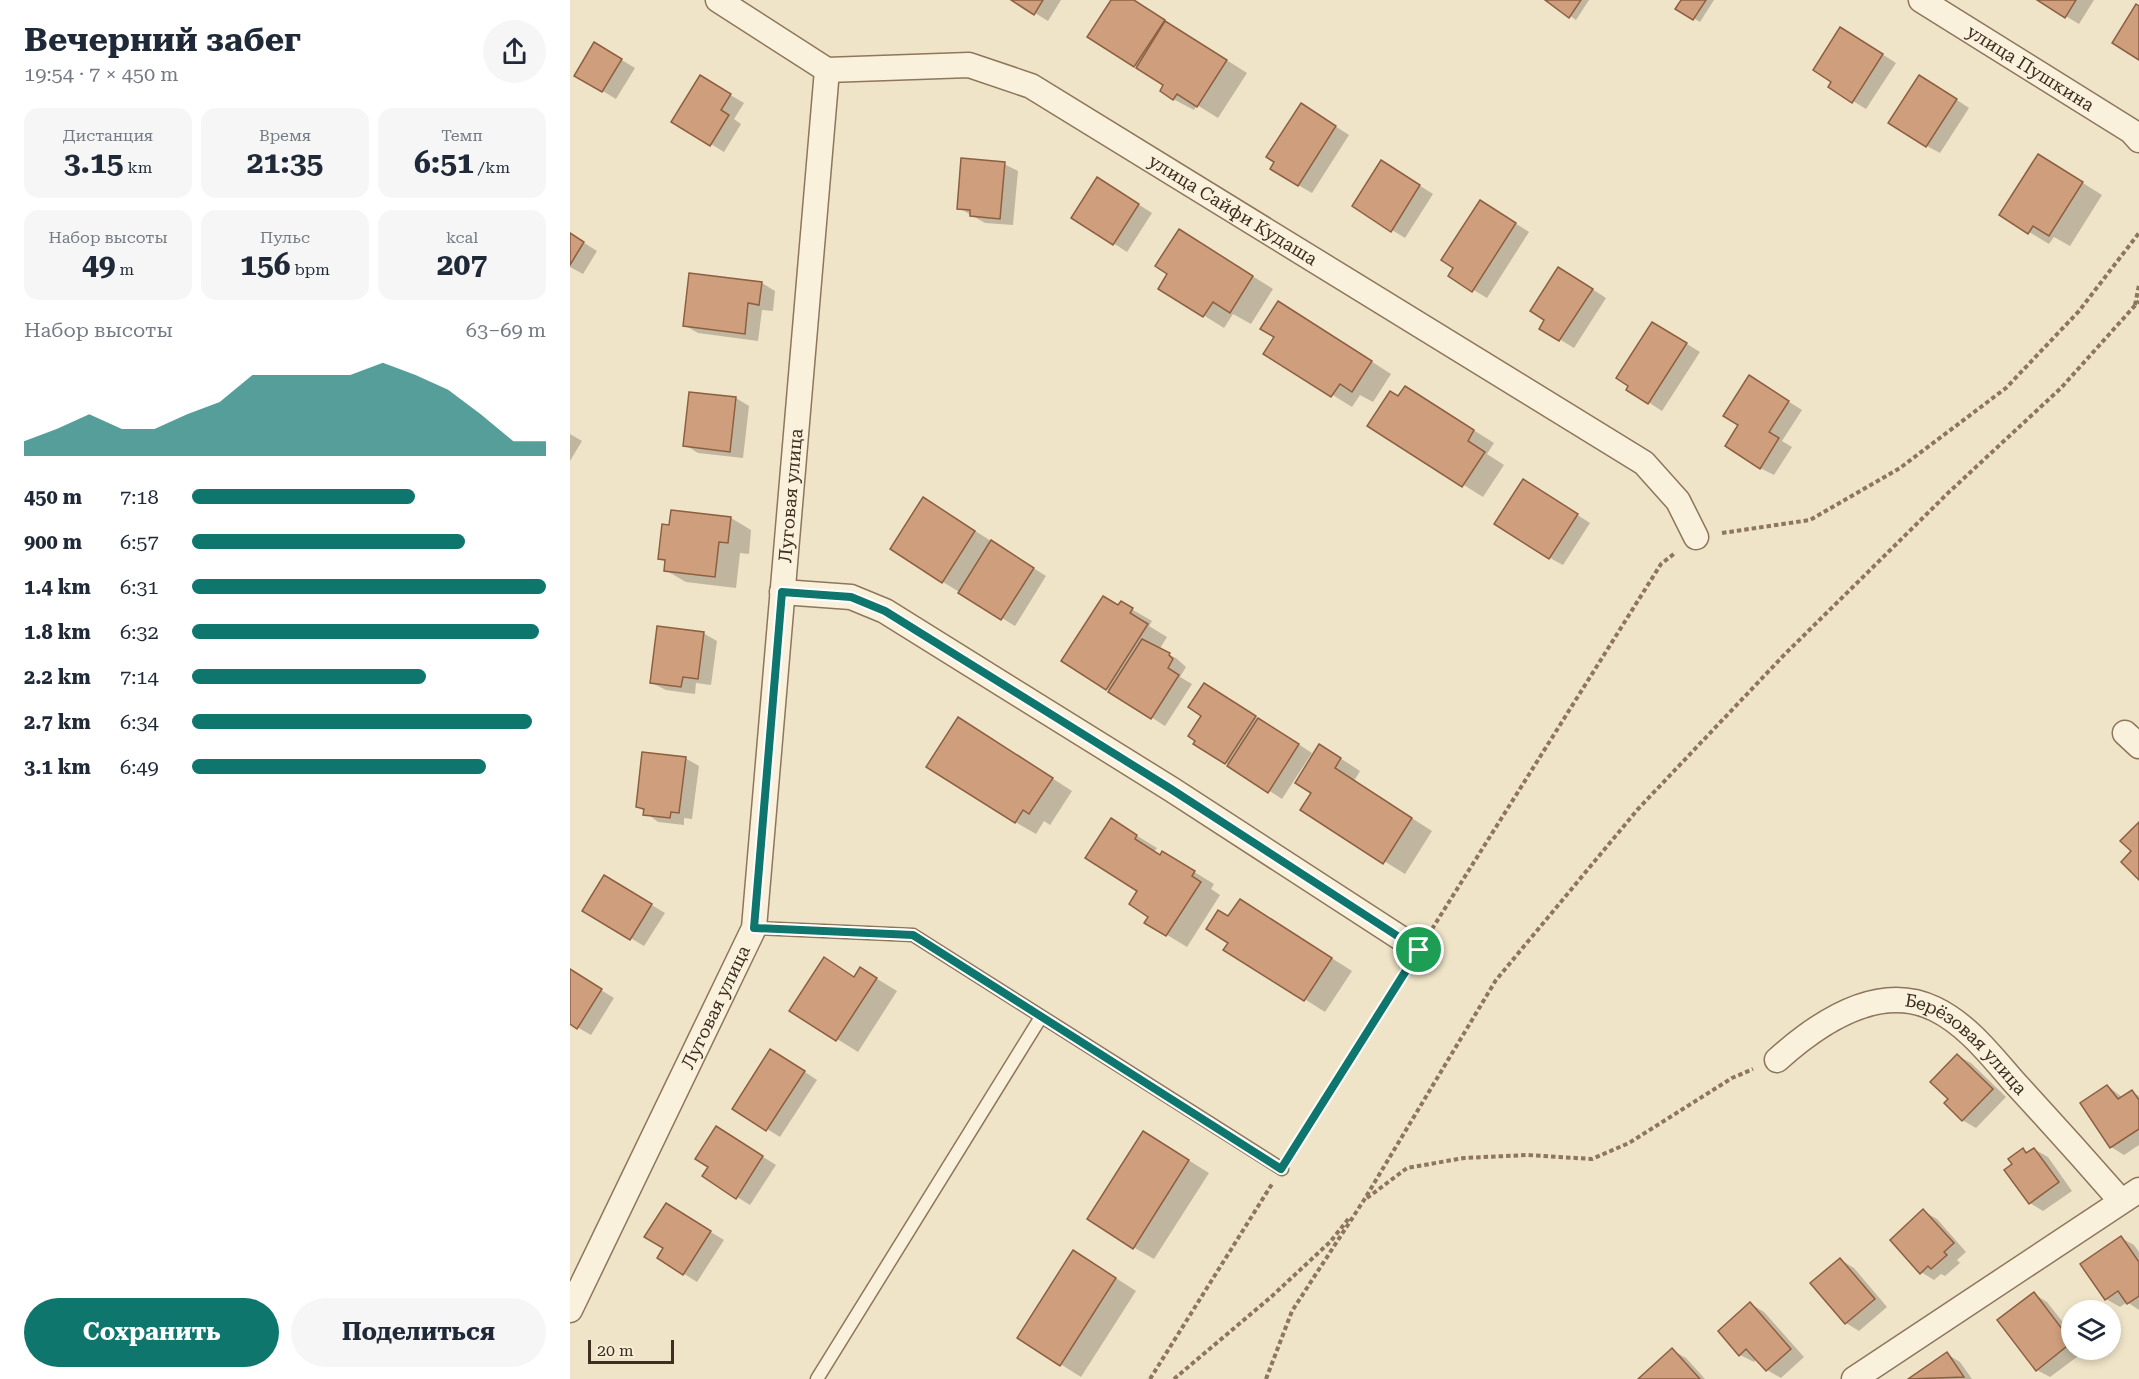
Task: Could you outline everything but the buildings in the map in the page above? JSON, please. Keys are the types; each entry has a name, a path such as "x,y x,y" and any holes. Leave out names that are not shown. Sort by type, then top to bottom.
{"street":[{"path":"718,0 826,70"},
{"name":"улица Пушкина","path":"1921,0 2131,131 2139,140"},
{"name":"улица Сайфи Кудаша","path":"826,70 969,65 1030,86 1644,463 1678,501 1696,537"},
{"name":"Луговая улица","path":"570,1310 754,928 826,70"},
{"path":"782,592 851,597 885,611 1171,789 1419,950"},
{"name":"Берёзовая улица","path":"1777,1060 1802,1038 1844,1012 1883,1001 1914,1002 1936,1009 1972,1036 2130,1196 1854,1379"}],"lane":[{"path":"754,928 913,935 1281,1169"},
{"path":"817,1379 1041,1017"}],"path":[{"path":"1150,1379 1661,564 1696,537 1810,520 1900,468 2006,388 2079,311 2139,232"},
{"path":"2135,306 2139,285"},
{"path":"1266,1379 1292,1311 1364,1200 1496,980 1638,809 1793,646 1948,493 2061,388 2139,301"},
{"path":"1174,1379 1254,1312 1330,1242 1364,1200 1407,1168 1464,1158 1527,1155 1592,1159 1629,1143 1732,1078 1777,1060"}],"route":[{"path":"782,592 851,597 885,611 1171,789 1419,950 1281,1169 913,935 754,928 782,592"}]}
